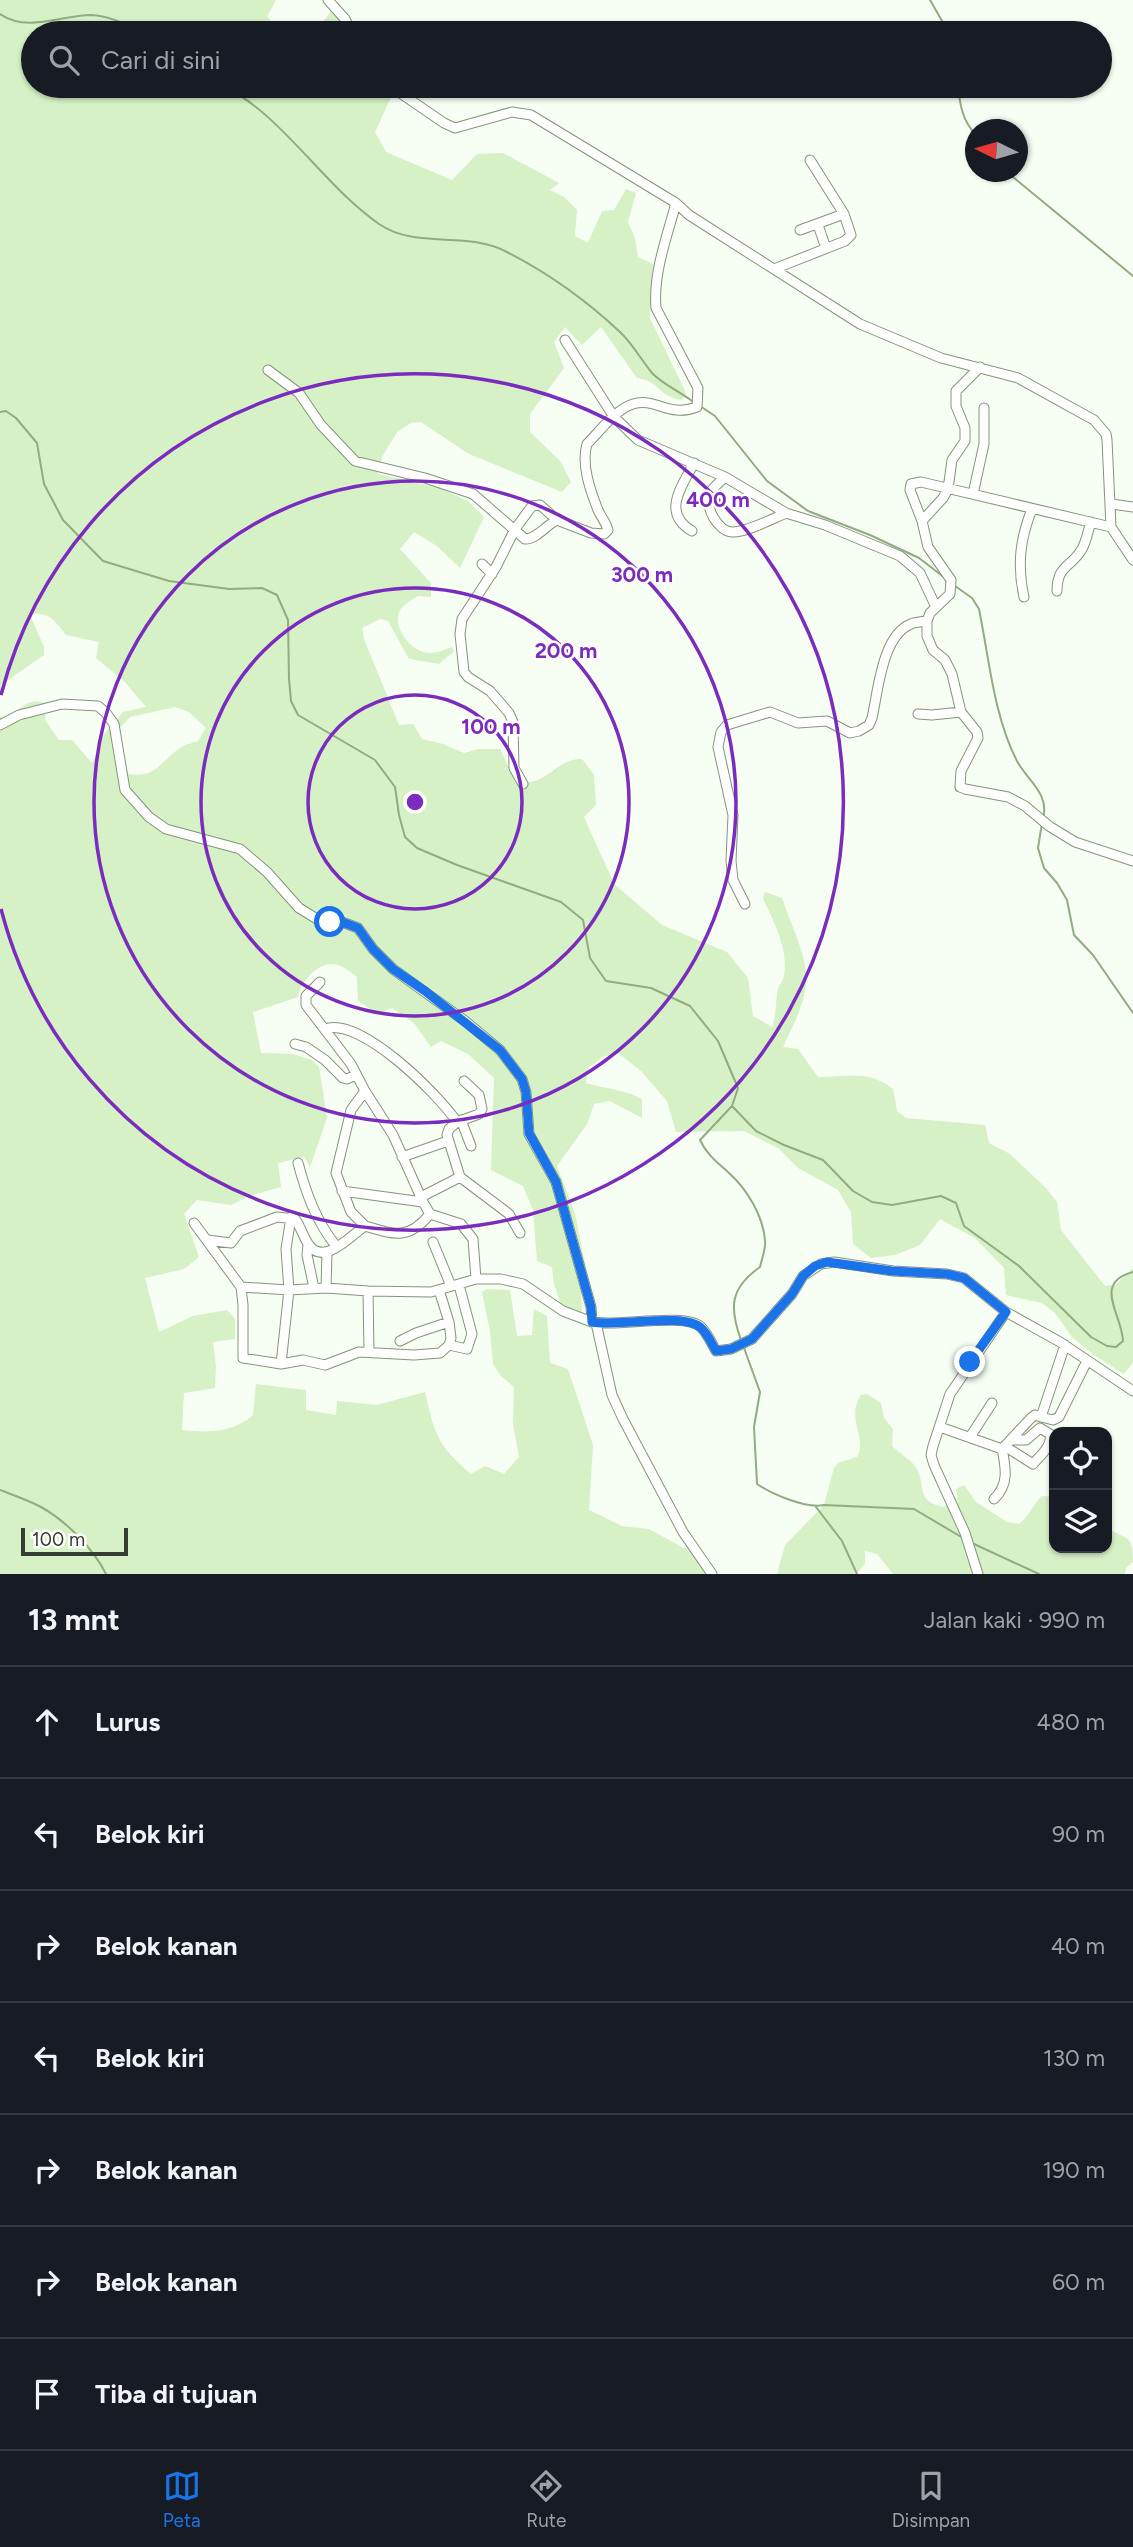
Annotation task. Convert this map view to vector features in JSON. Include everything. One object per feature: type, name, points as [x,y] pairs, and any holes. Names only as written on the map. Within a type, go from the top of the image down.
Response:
[{"type":"street","points":[[328,0],[346,21]]},
{"type":"street","points":[[408,98],[455,128],[512,112],[525,112],[676,203],[689,215],[860,324],[941,358],[1018,378],[1100,425],[1107,439],[1111,527],[1133,560]]},
{"type":"street","points":[[810,160],[844,214],[850,237]]},
{"type":"street","points":[[523,784],[514,768],[513,722],[509,713],[490,691],[468,677],[464,671],[460,651],[462,620],[492,574],[515,529],[536,504],[557,520],[598,534],[604,534],[608,530],[599,511],[584,456],[587,443],[614,417],[631,404],[641,402],[684,412],[698,403],[698,388],[656,308],[654,294],[676,203]]},
{"type":"street","points":[[800,230],[844,214]]},
{"type":"street","points":[[818,225],[826,248]]},
{"type":"street","points":[[775,269],[850,237],[862,236]]},
{"type":"street","points":[[565,340],[614,417],[638,440],[725,477],[786,513],[825,525],[900,556],[920,573],[935,606]]},
{"type":"street","points":[[922,521],[948,489],[952,460],[965,441],[965,428],[956,406],[956,391],[980,367]]},
{"type":"street","points":[[268,370],[299,393],[321,425],[355,461],[425,478],[472,494],[519,535],[530,539],[549,523],[557,520]]},
{"type":"street","points":[[973,494],[984,444],[984,408]]},
{"type":"street","points":[[692,531],[683,526],[678,518],[675,502],[694,463]]},
{"type":"street","points":[[725,477],[710,493],[709,502],[711,514],[721,527],[730,532],[741,531],[786,513]]},
{"type":"street","points":[[1111,527],[921,482],[911,484],[910,490],[922,521],[928,547],[951,584],[945,599],[935,606],[927,621],[929,644],[945,660],[952,674],[961,712],[977,732],[978,738],[961,771],[960,786],[1007,797],[1025,806],[1049,826],[1075,842],[1133,861]]},
{"type":"street","points":[[1112,504],[1133,507]]},
{"type":"street","points":[[1024,597],[1020,556],[1024,530],[1032,509]]},
{"type":"street","points":[[1057,591],[1058,576],[1082,549],[1091,522]]},
{"type":"street","points":[[482,564],[492,574]]},
{"type":"street","points":[[745,904],[733,880],[733,815],[718,747],[721,732],[727,725],[771,712],[798,723],[827,721],[842,731],[859,731],[869,725],[872,718],[883,663],[899,632],[910,624],[927,621]]},
{"type":"street","points":[[0,725],[19,715],[61,704],[98,706],[114,724],[125,790],[149,817],[166,829],[240,849],[257,862],[299,908],[317,919],[342,922],[358,928],[373,949],[393,969],[500,1050],[522,1079],[526,1092],[529,1133],[556,1182],[612,1395],[683,1532],[712,1574]]},
{"type":"street","points":[[918,714],[961,712]]},
{"type":"street","points":[[320,982],[305,1000],[306,1005],[340,1046],[385,1121],[430,1214],[461,1224],[468,1230],[475,1250],[476,1279]]},
{"type":"street","points":[[325,1029],[341,1026],[356,1032],[404,1066],[459,1121],[471,1146]]},
{"type":"street","points":[[295,1044],[306,1047],[325,1060],[343,1078],[356,1075]]},
{"type":"street","points":[[464,1081],[479,1095],[482,1109],[479,1114],[459,1121],[449,1129],[448,1141],[460,1177],[509,1214],[520,1233]]},
{"type":"street","points":[[365,1091],[351,1110],[336,1173],[351,1212],[365,1226],[382,1231],[411,1232],[419,1228],[430,1214]]},
{"type":"street","points":[[402,1157],[448,1141]]},
{"type":"street","points":[[298,1163],[304,1187],[316,1215],[336,1246]]},
{"type":"street","points":[[342,1191],[422,1200],[460,1177]]},
{"type":"street","points":[[207,1240],[231,1243],[240,1231],[277,1217],[291,1217],[299,1224],[308,1244],[315,1252],[327,1253],[365,1226]]},
{"type":"street","points":[[281,1364],[289,1290],[285,1259],[291,1217]]},
{"type":"street","points":[[194,1223],[241,1287],[243,1358],[281,1364],[296,1359],[325,1364],[349,1354],[369,1351],[428,1355],[440,1353],[449,1345],[449,1322],[439,1290]]},
{"type":"street","points":[[433,1242],[455,1286],[472,1336],[467,1349],[449,1345]]},
{"type":"street","points":[[308,1244],[307,1255],[314,1288]]},
{"type":"street","points":[[326,1288],[327,1253]]},
{"type":"street","points":[[241,1287],[289,1290],[326,1288],[368,1292],[439,1290],[476,1279],[502,1279],[523,1284],[563,1311],[594,1322],[686,1320],[701,1328],[716,1351],[731,1349],[748,1342],[787,1300],[803,1276],[815,1266],[827,1262],[892,1271],[947,1274],[964,1278],[1006,1312],[1065,1345],[1133,1391]]},
{"type":"street","points":[[368,1292],[369,1351]]},
{"type":"street","points":[[978,1574],[965,1533],[934,1465],[933,1446],[950,1394],[1006,1312]]},
{"type":"street","points":[[400,1341],[449,1322]]},
{"type":"street","points":[[1041,1417],[1065,1345]]},
{"type":"street","points":[[994,1499],[1001,1493],[1004,1482],[1007,1445],[1035,1415],[1053,1420],[1059,1417],[1087,1361]]},
{"type":"street","points":[[970,1437],[992,1403]]},
{"type":"street","points":[[940,1427],[1007,1445],[1033,1464],[1050,1443],[1051,1437],[1040,1428],[1026,1440],[1007,1445]]},
{"type":"green space","points":[[0,0],[276,0],[267,17],[271,21],[21,21],[21,98],[391,98],[375,132],[386,152],[452,180],[477,154],[503,153],[559,183],[550,190],[564,197],[577,210],[575,236],[588,243],[602,211],[614,210],[626,189],[636,193],[628,222],[635,238],[638,257],[653,264],[650,318],[686,393],[682,400],[674,398],[650,382],[637,378],[601,327],[582,345],[565,327],[554,342],[564,368],[530,414],[530,432],[560,461],[571,482],[562,492],[469,454],[421,422],[411,423],[397,432],[382,457],[378,474],[439,488],[468,501],[484,517],[460,568],[437,546],[414,532],[400,549],[431,583],[431,597],[418,596],[400,610],[398,624],[401,631],[410,644],[424,652],[431,653],[452,647],[454,651],[439,664],[409,659],[388,621],[380,619],[362,628],[399,725],[413,724],[422,739],[464,753],[479,749],[500,749],[515,781],[535,781],[565,763],[582,759],[594,775],[596,805],[584,817],[614,884],[662,925],[727,952],[748,978],[753,1016],[772,1027],[785,958],[780,937],[763,898],[765,892],[782,898],[802,953],[806,974],[803,1000],[783,1047],[798,1049],[818,1077],[866,1076],[884,1083],[893,1089],[897,1111],[906,1118],[985,1125],[989,1143],[1010,1154],[1057,1202],[1061,1230],[1105,1286],[1117,1284],[1133,1268],[1133,1362],[1124,1374],[1072,1337],[1055,1313],[1042,1303],[1006,1295],[1004,1268],[975,1238],[940,1219],[920,1245],[895,1255],[871,1258],[853,1244],[851,1212],[838,1190],[798,1168],[778,1148],[744,1131],[676,1132],[667,1101],[641,1071],[619,1054],[604,1056],[588,1068],[586,1083],[642,1099],[642,1118],[610,1101],[594,1104],[587,1124],[557,1166],[575,1214],[590,1288],[581,1293],[582,1312],[561,1305],[552,1267],[537,1261],[533,1210],[523,1186],[491,1170],[494,1078],[468,1054],[441,1041],[431,1047],[414,1023],[392,1008],[378,1014],[358,1001],[357,977],[338,965],[324,965],[307,979],[298,997],[253,1012],[261,1053],[293,1054],[312,1060],[319,1067],[327,1118],[310,1167],[304,1157],[278,1163],[281,1187],[249,1196],[231,1205],[197,1200],[184,1214],[199,1257],[184,1269],[145,1278],[159,1332],[193,1316],[227,1310],[235,1319],[235,1339],[213,1342],[215,1388],[184,1393],[182,1430],[219,1430],[245,1421],[253,1415],[256,1384],[306,1390],[306,1410],[336,1415],[337,1401],[377,1405],[425,1392],[435,1429],[451,1455],[471,1474],[485,1466],[504,1474],[519,1457],[513,1424],[514,1387],[501,1376],[493,1364],[482,1292],[487,1289],[510,1290],[517,1336],[532,1335],[534,1309],[547,1316],[550,1363],[568,1369],[593,1445],[589,1510],[622,1526],[649,1529],[693,1553],[707,1574],[0,1574],[0,716],[4,720],[28,703],[47,703],[45,720],[59,740],[72,740],[92,763],[105,733],[123,712],[146,707],[124,681],[96,658],[99,642],[66,635],[55,622],[42,614],[30,615],[44,647],[44,655],[1,685],[0,699]],"holes":[[[175,707],[189,712],[206,728],[198,741],[182,747],[152,771],[146,774],[128,774],[118,730],[130,717]]]},
{"type":"green space","points":[[331,11],[340,21],[324,21]]},
{"type":"green space","points":[[867,1394],[881,1403],[884,1418],[893,1429],[892,1446],[915,1466],[928,1501],[943,1507],[958,1502],[956,1489],[964,1485],[976,1502],[1007,1522],[1019,1524],[1042,1496],[1049,1497],[1049,1553],[1112,1553],[1112,1531],[1128,1539],[1132,1547],[1133,1562],[1126,1568],[1125,1574],[893,1574],[877,1554],[865,1551],[865,1564],[856,1574],[777,1574],[785,1545],[824,1505],[834,1468],[838,1463],[857,1457],[860,1443],[855,1412],[861,1395]]},
{"type":"waterway","points":[[930,0],[942,21]]},
{"type":"waterway","points":[[0,14],[21,22]]},
{"type":"waterway","points":[[51,21],[91,15],[118,21]]},
{"type":"waterway","points":[[244,98],[285,133],[358,208],[379,224],[409,236],[491,246],[522,260],[594,309],[625,337],[653,374],[692,401]]},
{"type":"waterway","points":[[960,98],[966,119]]},
{"type":"waterway","points":[[1019,182],[1133,276]]},
{"type":"waterway","points":[[700,406],[715,416],[767,481],[808,511],[919,558],[945,578]]},
{"type":"waterway","points":[[0,412],[6,411],[16,418],[37,443],[44,484],[63,520],[103,561],[169,581],[229,589],[262,588],[277,595],[288,620],[291,701],[298,715],[375,760],[395,787],[405,837],[417,848],[561,902],[583,920],[590,958],[606,981],[651,988],[690,1006],[718,1041],[738,1088],[732,1106],[700,1140],[709,1154],[736,1179],[748,1195],[761,1222],[765,1240],[760,1267],[743,1283],[735,1299],[735,1318],[741,1340]]},
{"type":"waterway","points":[[955,586],[972,598],[979,609],[1003,726],[1017,761],[1040,794],[1044,809],[1043,818]]},
{"type":"waterway","points":[[1042,823],[1038,848],[1044,868],[1067,900],[1074,935],[1093,955],[1133,1013]]},
{"type":"waterway","points":[[732,1106],[756,1131],[823,1160],[853,1191],[872,1202],[892,1205],[941,1196],[956,1203],[964,1226],[1019,1266],[1091,1337],[1107,1346],[1116,1347],[1123,1341],[1112,1300],[1114,1284],[1121,1277],[1133,1272]]},
{"type":"waterway","points":[[744,1348],[760,1392],[754,1427],[757,1484],[780,1496],[808,1505],[914,1509],[963,1538]]},
{"type":"waterway","points":[[0,1490],[36,1504],[60,1520],[86,1545],[106,1574]]},
{"type":"waterway","points":[[816,1507],[842,1541],[857,1574]]},
{"type":"waterway","points":[[974,1544],[1039,1574]]},
{"type":"route","points":[[330,922],[342,922],[358,928],[373,949],[393,969],[466,1021],[500,1050],[522,1079],[526,1092],[529,1133],[556,1182],[591,1307],[592,1322],[622,1324],[686,1320],[701,1328],[716,1351],[731,1349],[748,1342],[764,1328],[803,1276],[815,1266],[834,1262],[862,1268],[947,1274],[964,1278],[1006,1312],[970,1362]]}]
